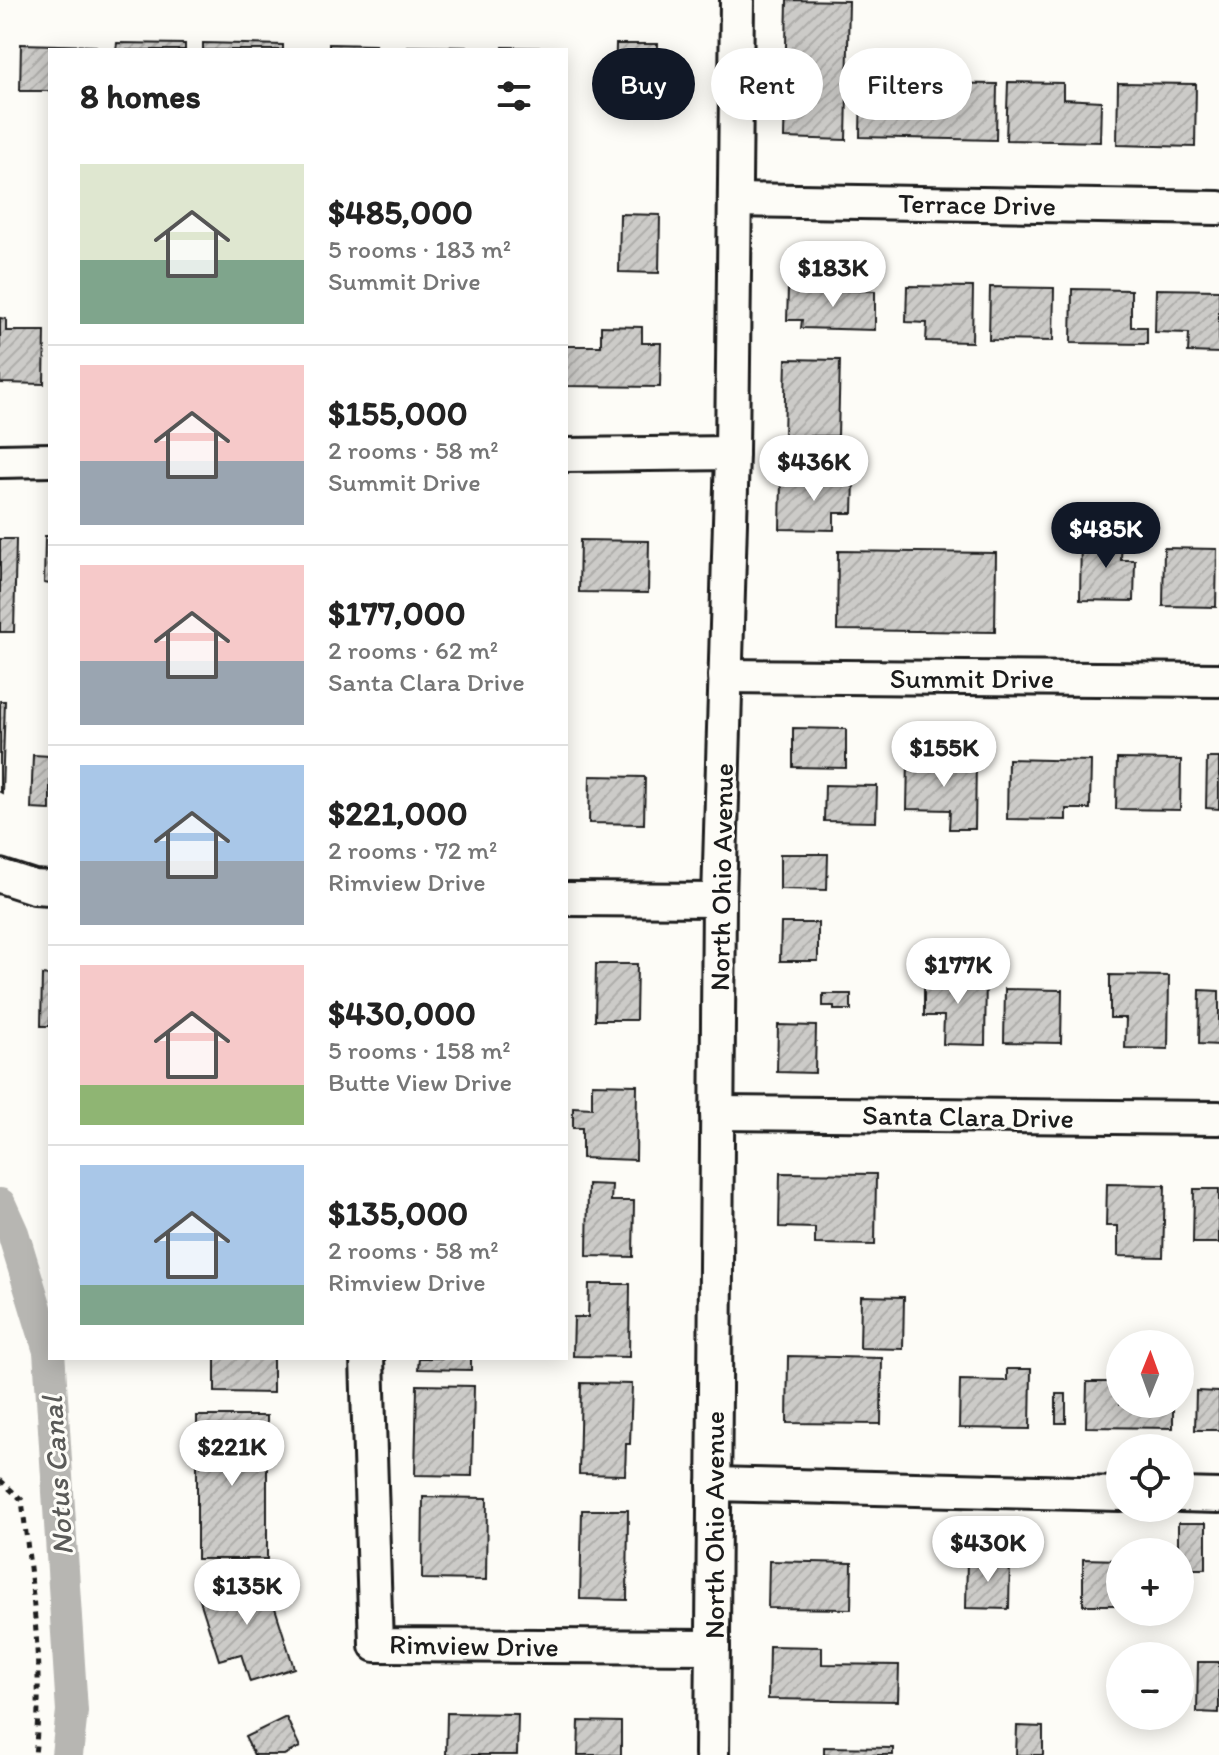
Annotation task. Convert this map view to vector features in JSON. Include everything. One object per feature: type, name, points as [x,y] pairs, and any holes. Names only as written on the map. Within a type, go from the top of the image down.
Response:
[{"type":"street","name":"North Ohio Avenue","points":[[712,1755],[719,900],[732,453],[737,0]]},
{"type":"street","name":"Terrace Drive","points":[[735,200],[1219,208]]},
{"type":"street","points":[[568,455],[732,453]]},
{"type":"street","points":[[0,461],[48,460]]},
{"type":"street","name":"Summit Drive","points":[[725,676],[1219,680]]},
{"type":"street","points":[[0,876],[34,887],[48,888]]},
{"type":"street","points":[[568,899],[719,900]]},
{"type":"street","name":"Santa Clara Drive","points":[[717,1113],[1219,1118]]},
{"type":"street","name":"Rimview Drive","points":[[367,1360],[376,1645],[713,1647]]},
{"type":"street","points":[[714,1484],[1106,1494]]},
{"type":"street","points":[[1194,1495],[1219,1496]]},
{"type":"path","points":[[0,1480],[22,1500],[34,1605],[38,1722],[35,1755]]},
{"type":"building","points":[[787,0],[849,1],[848,48],[839,48],[839,120],[846,120],[846,140],[784,138],[784,120],[823,120],[823,48],[786,48]]},
{"type":"building","points":[[117,43],[185,44],[185,48],[116,48]]},
{"type":"building","points":[[203,43],[283,45],[283,48],[203,48]]},
{"type":"building","points":[[21,44],[96,46],[48,48],[48,91],[20,91]]},
{"type":"building","points":[[329,44],[375,45],[374,48],[329,48]]},
{"type":"building","points":[[616,44],[658,44],[658,48],[616,48]]},
{"type":"building","points":[[408,46],[469,47],[469,48]]},
{"type":"building","points":[[1008,82],[1063,83],[1063,99],[1101,101],[1100,142],[1006,140]]},
{"type":"building","points":[[1118,83],[1196,84],[1195,147],[1117,145]]},
{"type":"building","points":[[972,84],[997,84],[996,140],[860,137],[860,120],[972,120]]},
{"type":"building","points":[[620,214],[660,215],[659,273],[619,272]]},
{"type":"building","points":[[907,286],[973,287],[972,342],[926,341],[927,323],[906,322]]},
{"type":"building","points":[[990,287],[1054,288],[1053,341],[989,340]]},
{"type":"building","points":[[788,289],[875,291],[875,330],[801,328],[802,320],[787,320]]},
{"type":"building","points":[[1072,289],[1131,290],[1131,327],[1147,327],[1147,344],[1071,343]]},
{"type":"building","points":[[1156,289],[1219,290],[1219,353],[1188,352],[1189,333],[1155,332]]},
{"type":"building","points":[[0,318],[6,319],[6,331],[45,331],[44,384],[0,383]]},
{"type":"building","points":[[601,326],[642,327],[642,343],[661,343],[660,387],[568,386],[568,346],[601,346]]},
{"type":"building","points":[[786,359],[840,360],[838,436],[784,436]]},
{"type":"building","points":[[781,479],[854,480],[853,513],[834,513],[834,530],[780,529]]},
{"type":"building","points":[[45,536],[48,536],[48,584],[44,583]]},
{"type":"building","points":[[1081,536],[1122,536],[1121,560],[1135,560],[1134,601],[1080,600]]},
{"type":"building","points":[[0,539],[16,539],[14,632],[0,632]]},
{"type":"building","points":[[580,540],[649,541],[648,593],[579,592]]},
{"type":"building","points":[[1164,548],[1217,549],[1216,607],[1163,606]]},
{"type":"building","points":[[838,551],[996,553],[995,632],[837,630]]},
{"type":"building","points":[[0,701],[5,701],[2,793],[0,792]]},
{"type":"building","points":[[793,728],[846,729],[846,768],[793,767]]},
{"type":"building","points":[[33,755],[48,756],[48,810],[31,809]]},
{"type":"building","points":[[1207,758],[1219,758],[1219,809],[1206,808]]},
{"type":"building","points":[[908,759],[976,760],[975,829],[949,829],[950,810],[907,809]]},
{"type":"building","points":[[1008,759],[1091,761],[1090,809],[1066,809],[1066,820],[1007,819]]},
{"type":"building","points":[[1117,759],[1181,760],[1180,810],[1116,809]]},
{"type":"building","points":[[590,776],[645,777],[644,824],[589,823]]},
{"type":"building","points":[[825,785],[877,786],[876,822],[824,821]]},
{"type":"building","points":[[780,854],[828,854],[827,890],[780,889]]},
{"type":"building","points":[[781,923],[818,923],[818,961],[780,961]]},
{"type":"building","points":[[596,964],[637,964],[636,1020],[595,1020]]},
{"type":"building","points":[[924,974],[986,975],[985,1045],[943,1044],[944,1016],[924,1016]]},
{"type":"building","points":[[42,975],[48,976],[48,1026],[41,1026]]},
{"type":"building","points":[[1110,975],[1169,976],[1168,1049],[1125,1048],[1126,1018],[1110,1018]]},
{"type":"building","points":[[1005,989],[1062,990],[1061,1043],[1004,1042]]},
{"type":"building","points":[[1200,990],[1219,991],[1219,1045],[1199,1044]]},
{"type":"building","points":[[823,994],[851,994],[851,1010],[834,1010],[834,1006],[823,1006]]},
{"type":"building","points":[[778,1025],[816,1026],[815,1073],[777,1072]]},
{"type":"building","points":[[592,1084],[637,1085],[636,1160],[582,1158],[582,1128],[573,1128],[573,1107],[592,1108]]},
{"type":"building","points":[[780,1173],[876,1174],[875,1245],[815,1244],[815,1228],[779,1227]]},
{"type":"building","points":[[588,1184],[612,1185],[611,1201],[634,1201],[633,1257],[587,1256]]},
{"type":"building","points":[[1107,1184],[1165,1185],[1163,1257],[1118,1256],[1118,1226],[1106,1226]]},
{"type":"building","points":[[1194,1189],[1219,1189],[1219,1243],[1193,1243]]},
{"type":"building","points":[[589,1284],[630,1284],[629,1357],[573,1356],[574,1317],[588,1317]]},
{"type":"building","points":[[861,1296],[904,1297],[903,1349],[860,1348]]},
{"type":"building","points":[[788,1356],[882,1358],[881,1424],[787,1423]]},
{"type":"building","points":[[215,1360],[273,1360],[273,1393],[215,1392]]},
{"type":"building","points":[[419,1360],[471,1360],[471,1370],[418,1369]]},
{"type":"building","points":[[1007,1369],[1031,1369],[1030,1429],[959,1428],[960,1380],[1007,1381]]},
{"type":"building","points":[[1087,1382],[1106,1382],[1106,1418],[1173,1418],[1173,1428],[1086,1427]]},
{"type":"building","points":[[581,1383],[632,1384],[630,1444],[626,1444],[625,1475],[579,1474]]},
{"type":"building","points":[[417,1385],[474,1386],[472,1476],[415,1475]]},
{"type":"building","points":[[1196,1391],[1219,1392],[1219,1430],[1195,1430]]},
{"type":"building","points":[[1056,1394],[1066,1394],[1066,1423],[1056,1423]]},
{"type":"building","points":[[197,1416],[267,1416],[267,1559],[197,1559]]},
{"type":"building","points":[[423,1497],[487,1498],[486,1580],[422,1579]]},
{"type":"building","points":[[582,1510],[628,1510],[627,1600],[580,1599]]},
{"type":"building","points":[[1178,1523],[1206,1523],[1206,1569],[1194,1569],[1194,1538],[1178,1538]]},
{"type":"building","points":[[967,1559],[1010,1559],[1009,1609],[966,1608]]},
{"type":"building","points":[[1083,1559],[1106,1560],[1106,1605],[1083,1605]]},
{"type":"building","points":[[769,1561],[852,1563],[851,1609],[768,1608]]},
{"type":"building","points":[[264,1573],[294,1668],[250,1682],[241,1654],[219,1660],[198,1594]]},
{"type":"building","points":[[769,1646],[822,1647],[822,1664],[899,1665],[898,1701],[768,1699]]},
{"type":"building","points":[[1198,1662],[1219,1662],[1219,1713],[1197,1712]]},
{"type":"building","points":[[447,1713],[518,1714],[517,1755],[446,1755]]},
{"type":"building","points":[[286,1717],[300,1747],[284,1755],[254,1755],[245,1737]]},
{"type":"building","points":[[579,1721],[621,1722],[621,1755],[578,1755]]},
{"type":"building","points":[[1017,1726],[1043,1727],[1043,1755],[1016,1755]]},
{"type":"building","points":[[824,1747],[893,1748],[893,1755],[824,1755]]},
{"type":"waterway","name":"Notus Canal","points":[[0,1204],[13,1233],[48,1348]]},
{"type":"waterway","name":"Notus Canal","points":[[50,1360],[72,1711],[67,1755]]}]
